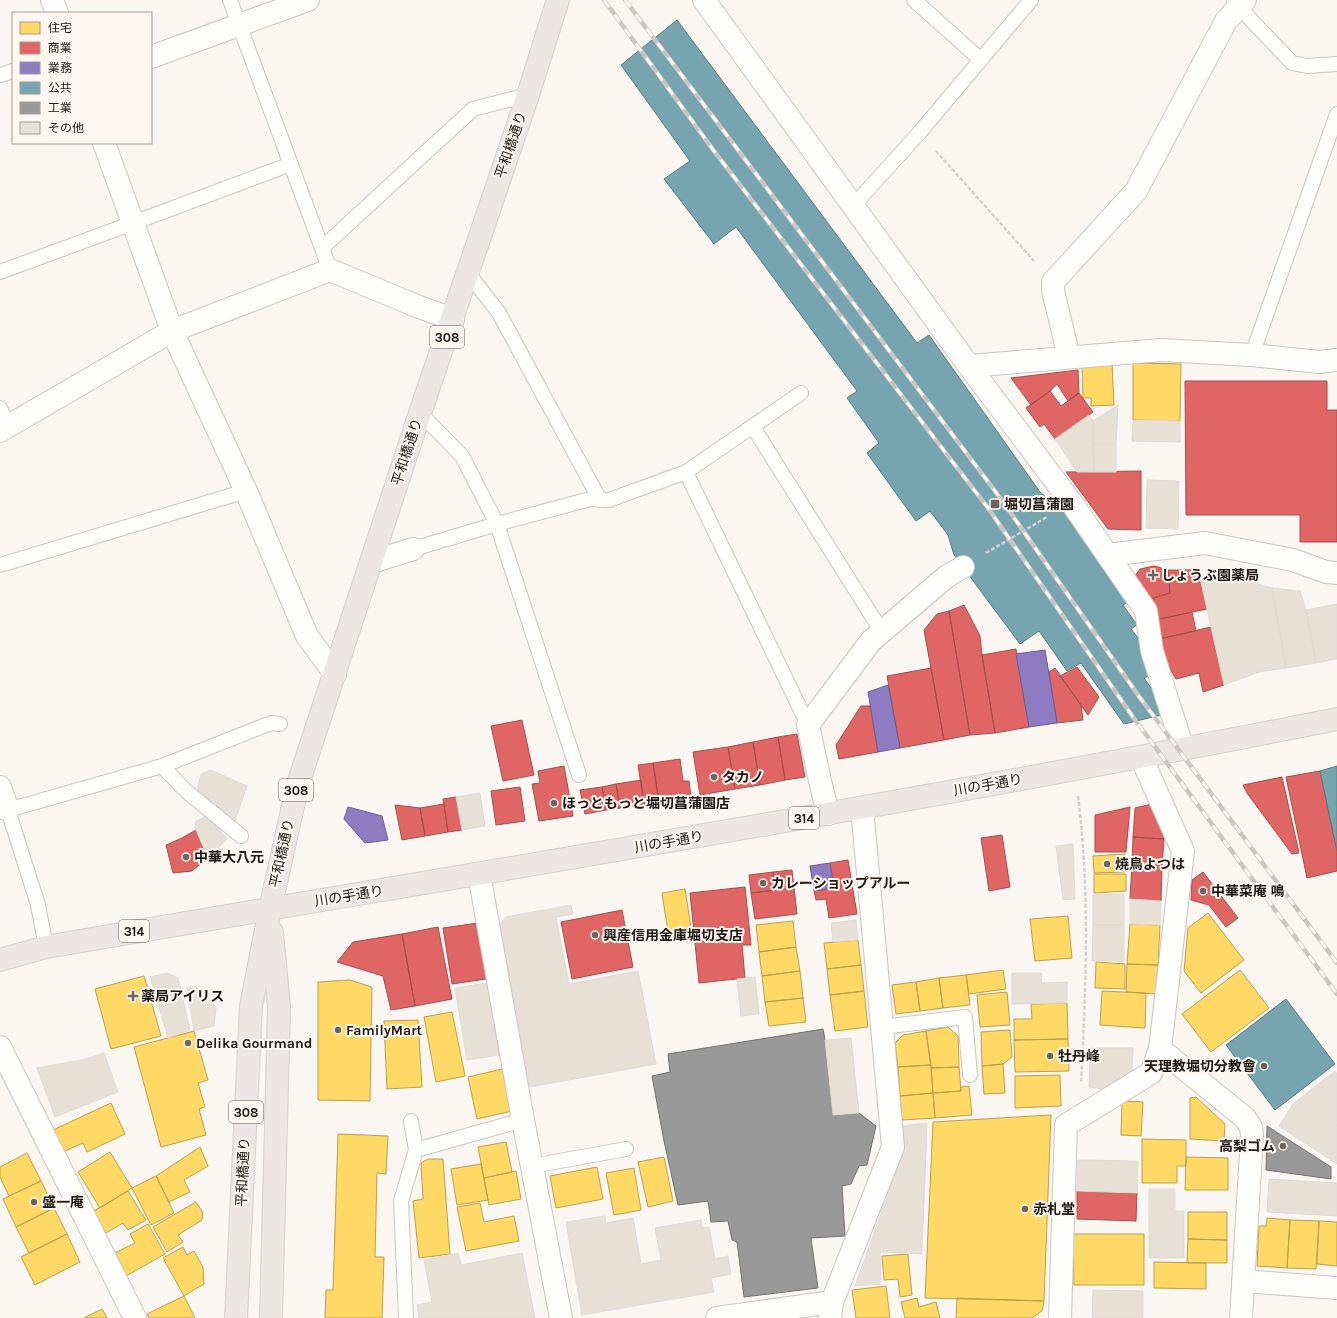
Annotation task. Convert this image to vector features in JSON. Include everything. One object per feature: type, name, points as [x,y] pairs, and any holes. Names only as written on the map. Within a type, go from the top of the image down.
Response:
[{"type":"main road","name":"平和橋通り","points":[[236,1318],[251,1006],[270,909],[298,784],[420,413],[528,95],[558,0]]},
{"type":"main road","name":"川の手通り","points":[[0,960],[46,947],[862,808],[1074,770],[1337,719]]},
{"type":"main road","name":"平和橋通り","points":[[270,909],[279,1007],[271,1318]]},
{"type":"street","points":[[52,0],[57,12]]},
{"type":"street","points":[[152,57],[308,0]]},
{"type":"street","points":[[704,0],[969,366],[1071,502],[1146,611],[1152,651],[1183,749]]},
{"type":"street","points":[[1069,357],[1052,282],[1136,191],[1226,21],[1239,2]]},
{"type":"street","points":[[104,144],[172,331],[246,491],[308,636],[334,674]]},
{"type":"street","points":[[3,422],[172,331],[330,270],[419,307],[453,319]]},
{"type":"street","points":[[969,366],[1161,350],[1252,355],[1319,362],[1337,360]]},
{"type":"street","points":[[1108,555],[1205,543],[1293,560],[1326,572],[1337,573]]},
{"type":"street","points":[[372,562],[413,549]]},
{"type":"street","points":[[828,814],[808,725],[871,641],[946,577],[963,567]]},
{"type":"street","points":[[1060,1318],[1066,1125],[1151,1073],[1160,1049],[1182,851],[1141,757]]},
{"type":"street","points":[[0,787],[4,811]]},
{"type":"street","points":[[718,1318],[831,1310],[893,1147],[862,808]]},
{"type":"street","points":[[479,874],[523,1120],[562,1318]]},
{"type":"street","points":[[0,1047],[135,1318]]},
{"type":"street","points":[[1160,1049],[1244,1118],[1251,1127],[1252,1136],[1241,1318]]},
{"type":"street","points":[[1243,1281],[1337,1288]]},
{"type":"lane","points":[[230,0],[330,270]]},
{"type":"lane","points":[[914,0],[981,60]]},
{"type":"lane","points":[[853,206],[920,132],[1031,0]]},
{"type":"lane","points":[[1239,2],[1292,63],[1308,66],[1337,64]]},
{"type":"lane","points":[[0,75],[12,71]]},
{"type":"lane","points":[[322,248],[473,109],[528,95]]},
{"type":"lane","points":[[1252,355],[1337,114]]},
{"type":"lane","points":[[0,272],[291,164]]},
{"type":"lane","points":[[468,273],[499,313],[600,500]]},
{"type":"lane","points":[[413,549],[497,524],[590,499],[609,500],[686,472],[801,393]]},
{"type":"lane","points":[[420,413],[462,456],[497,524],[579,774]]},
{"type":"lane","points":[[753,427],[882,632]]},
{"type":"lane","points":[[686,472],[808,725]]},
{"type":"lane","points":[[0,565],[246,491]]},
{"type":"lane","points":[[46,947],[38,905],[4,811],[162,766],[271,723],[280,724]]},
{"type":"lane","points":[[162,766],[186,791],[241,836]]},
{"type":"lane","points":[[882,1027],[964,1017],[970,1075]]},
{"type":"lane","points":[[416,1150],[523,1120]]},
{"type":"lane","points":[[406,1318],[401,1201],[416,1150],[411,1121]]},
{"type":"lane","points":[[532,1166],[626,1149]]},
{"type":"path","points":[[920,132],[1052,282]]},
{"type":"path","points":[[963,567],[1071,502]]},
{"type":"path","points":[[1014,530],[1018,534]]},
{"type":"path","points":[[1074,770],[1082,825],[1087,924],[1086,996],[1078,1117]]},
{"type":"building: 住宅","points":[[1112,362],[1114,405],[1091,406],[1091,398],[1083,398],[1082,363]]},
{"type":"building: 住宅","points":[[1133,363],[1181,364],[1180,421],[1133,420]]},
{"type":"building: 住宅","points":[[1125,854],[1125,872],[1094,873],[1093,856]]},
{"type":"building: 住宅","points":[[1094,874],[1126,874],[1126,891],[1094,893]]},
{"type":"building: 住宅","points":[[685,889],[692,934],[669,938],[662,893]]},
{"type":"building: 住宅","points":[[1208,913],[1244,960],[1201,993],[1184,971],[1188,928]]},
{"type":"building: 住宅","points":[[1068,916],[1072,958],[1035,961],[1030,919]]},
{"type":"building: 住宅","points":[[793,921],[796,947],[759,952],[756,925]]},
{"type":"building: 住宅","points":[[1130,924],[1160,925],[1158,965],[1127,964]]},
{"type":"building: 住宅","points":[[858,940],[861,965],[827,969],[824,943]]},
{"type":"building: 住宅","points":[[796,947],[800,971],[762,976],[759,952]]},
{"type":"building: 住宅","points":[[1096,962],[1125,964],[1125,989],[1095,988]]},
{"type":"building: 住宅","points":[[1127,964],[1158,965],[1156,994],[1126,992]]},
{"type":"building: 住宅","points":[[861,965],[864,991],[830,995],[827,969]]},
{"type":"building: 住宅","points":[[1003,970],[1006,989],[969,994],[966,975]]},
{"type":"building: 住宅","points":[[1240,970],[1269,1008],[1211,1052],[1182,1014]]},
{"type":"building: 住宅","points":[[800,971],[803,998],[765,1002],[762,976]]},
{"type":"building: 住宅","points":[[966,975],[970,1005],[943,1008],[939,978]]},
{"type":"building: 住宅","points":[[144,976],[161,1036],[111,1049],[95,989]]},
{"type":"building: 住宅","points":[[939,978],[943,1008],[920,1011],[916,982]]},
{"type":"building: 住宅","points":[[350,980],[372,987],[370,1101],[318,1100],[318,982]]},
{"type":"building: 住宅","points":[[916,982],[920,1011],[896,1014],[892,985]]},
{"type":"building: 住宅","points":[[864,991],[868,1027],[835,1031],[830,995]]},
{"type":"building: 住宅","points":[[1102,991],[1146,993],[1145,1028],[1100,1025]]},
{"type":"building: 住宅","points":[[1007,992],[1010,1025],[980,1027],[977,995]]},
{"type":"building: 住宅","points":[[803,998],[806,1022],[769,1026],[765,1002]]},
{"type":"building: 住宅","points":[[1067,1003],[1068,1039],[1014,1040],[1014,1019],[1032,1019],[1031,1004]]},
{"type":"building: 住宅","points":[[452,1012],[465,1076],[436,1082],[424,1017]]},
{"type":"building: 住宅","points":[[418,1020],[422,1087],[387,1089],[384,1021]]},
{"type":"building: 住宅","points":[[948,1027],[958,1036],[959,1067],[931,1068],[926,1031]]},
{"type":"building: 住宅","points":[[1010,1030],[1012,1057],[1003,1064],[982,1066],[981,1032]]},
{"type":"building: 住宅","points":[[194,1031],[208,1080],[198,1083],[205,1107],[199,1109],[206,1135],[161,1147],[134,1047]]},
{"type":"building: 住宅","points":[[926,1031],[931,1065],[898,1067],[895,1043],[903,1035]]},
{"type":"building: 住宅","points":[[1068,1039],[1069,1071],[1015,1072],[1014,1040]]},
{"type":"building: 住宅","points":[[1003,1064],[1005,1093],[984,1094],[982,1066]]},
{"type":"building: 住宅","points":[[931,1065],[933,1093],[900,1096],[898,1067]]},
{"type":"building: 住宅","points":[[959,1067],[961,1091],[933,1093],[931,1068]]},
{"type":"building: 住宅","points":[[502,1069],[512,1111],[477,1119],[468,1077]]},
{"type":"building: 住宅","points":[[1060,1075],[1061,1106],[1015,1108],[1015,1076]]},
{"type":"building: 住宅","points":[[969,1086],[972,1115],[935,1118],[933,1093],[961,1091],[961,1087]]},
{"type":"building: 住宅","points":[[933,1093],[935,1118],[902,1120],[900,1096]]},
{"type":"building: 住宅","points":[[1196,1097],[1225,1124],[1224,1141],[1190,1139],[1190,1098]]},
{"type":"building: 住宅","points":[[1122,1101],[1143,1102],[1141,1136],[1121,1135]]},
{"type":"building: 住宅","points":[[111,1103],[125,1134],[87,1152],[83,1143],[63,1152],[53,1130]]},
{"type":"building: 住宅","points":[[1051,1115],[1044,1301],[925,1298],[933,1122]]},
{"type":"building: 住宅","points":[[338,1134],[388,1136],[386,1174],[377,1173],[375,1257],[384,1257],[382,1318],[325,1318],[326,1290],[333,1290]]},
{"type":"building: 住宅","points":[[1142,1139],[1186,1140],[1186,1166],[1177,1166],[1177,1183],[1142,1183]]},
{"type":"building: 住宅","points":[[506,1142],[512,1172],[484,1178],[478,1147]]},
{"type":"building: 住宅","points":[[200,1147],[208,1166],[184,1180],[190,1192],[169,1202],[156,1176]]},
{"type":"building: 住宅","points":[[110,1152],[132,1188],[100,1208],[78,1172]]},
{"type":"building: 住宅","points":[[27,1153],[41,1181],[9,1196],[0,1177],[0,1167]]},
{"type":"building: 住宅","points":[[664,1157],[673,1201],[648,1207],[638,1162]]},
{"type":"building: 住宅","points":[[1186,1157],[1228,1158],[1228,1190],[1185,1190]]},
{"type":"building: 住宅","points":[[428,1159],[443,1159],[450,1254],[419,1258],[413,1201],[423,1199],[421,1163]]},
{"type":"building: 住宅","points":[[481,1164],[488,1200],[457,1205],[451,1169]]},
{"type":"building: 住宅","points":[[597,1167],[603,1199],[556,1208],[550,1176]]},
{"type":"building: 住宅","points":[[634,1168],[641,1210],[614,1215],[606,1173]]},
{"type":"building: 住宅","points":[[516,1171],[521,1199],[489,1205],[484,1178]]},
{"type":"building: 住宅","points":[[156,1176],[174,1213],[151,1225],[132,1188]]},
{"type":"building: 住宅","points":[[41,1181],[54,1208],[16,1227],[3,1199]]},
{"type":"building: 住宅","points":[[128,1191],[146,1220],[128,1230],[123,1223],[106,1233],[92,1212]]},
{"type":"building: 住宅","points":[[196,1202],[203,1213],[202,1220],[178,1235],[183,1242],[167,1252],[153,1227]]},
{"type":"building: 住宅","points":[[480,1203],[484,1222],[514,1216],[519,1241],[466,1251],[457,1207]]},
{"type":"building: 住宅","points":[[54,1208],[67,1234],[29,1253],[16,1227]]},
{"type":"building: 住宅","points":[[1188,1212],[1227,1212],[1227,1240],[1188,1239]]},
{"type":"building: 住宅","points":[[1267,1218],[1290,1220],[1287,1268],[1257,1266],[1259,1226],[1266,1226]]},
{"type":"building: 住宅","points":[[1290,1220],[1319,1221],[1316,1269],[1287,1268]]},
{"type":"building: 住宅","points":[[1319,1221],[1337,1222],[1337,1266],[1317,1264]]},
{"type":"building: 住宅","points":[[148,1224],[165,1254],[126,1276],[115,1253],[135,1243],[130,1234]]},
{"type":"building: 住宅","points":[[67,1234],[80,1262],[35,1285],[21,1257]]},
{"type":"building: 住宅","points":[[1073,1234],[1144,1234],[1144,1285],[1074,1285]]},
{"type":"building: 住宅","points":[[1188,1239],[1227,1240],[1227,1263],[1187,1263]]},
{"type":"building: 住宅","points":[[183,1247],[187,1255],[194,1251],[203,1267],[204,1284],[184,1296],[163,1258]]},
{"type":"building: 住宅","points":[[908,1254],[912,1295],[900,1297],[898,1279],[884,1280],[882,1256]]},
{"type":"building: 住宅","points":[[1154,1262],[1206,1263],[1206,1289],[1154,1288]]},
{"type":"building: 住宅","points":[[886,1286],[890,1318],[856,1318],[852,1290]]},
{"type":"building: 住宅","points":[[184,1296],[195,1318],[149,1318],[147,1314]]},
{"type":"building: 住宅","points":[[917,1298],[919,1307],[936,1302],[940,1318],[905,1318],[901,1302]]},
{"type":"building: 住宅","points":[[957,1298],[1044,1301],[1042,1311],[1032,1318],[956,1318]]},
{"type":"building: 住宅","points":[[102,1309],[107,1318],[84,1318]]},
{"type":"building: 商業","points":[[1078,370],[1079,393],[1068,401],[1057,384],[1031,405],[1011,378]]},
{"type":"building: 商業","points":[[1185,381],[1327,381],[1327,410],[1337,410],[1337,542],[1300,542],[1300,515],[1186,515]]},
{"type":"building: 商業","points":[[1050,391],[1061,406],[1079,393],[1093,412],[1055,439],[1044,424],[1040,427],[1026,408]]},
{"type":"building: 商業","points":[[1141,471],[1141,530],[1108,529],[1066,472]]},
{"type":"building: 商業","points":[[1154,566],[1168,570],[1170,593],[1150,599],[1135,576],[1140,569]]},
{"type":"building: 商業","points":[[1168,570],[1197,570],[1207,609],[1155,620],[1150,599],[1170,593]]},
{"type":"building: 商業","points":[[964,605],[980,636],[995,733],[970,735],[949,611]]},
{"type":"building: 商業","points":[[949,611],[970,735],[944,740],[924,630],[937,614]]},
{"type":"building: 商業","points":[[1192,612],[1196,631],[1159,639],[1155,620]]},
{"type":"building: 商業","points":[[1211,627],[1224,685],[1203,692],[1199,673],[1176,679],[1161,653],[1159,639]]},
{"type":"building: 商業","points":[[1016,649],[1029,727],[995,733],[982,655]]},
{"type":"building: 商業","points":[[1077,667],[1099,697],[1088,715],[1060,676]]},
{"type":"building: 商業","points":[[931,668],[944,740],[900,748],[887,676]]},
{"type":"building: 商業","points":[[1055,668],[1081,705],[1083,720],[1057,723],[1049,672]]},
{"type":"building: 商業","points":[[861,706],[870,706],[878,752],[839,759],[836,745]]},
{"type":"building: 商業","points":[[522,720],[534,775],[503,781],[491,726]]},
{"type":"building: 商業","points":[[797,734],[805,777],[785,780],[778,737]]},
{"type":"building: 商業","points":[[778,737],[785,780],[760,785],[753,742]]},
{"type":"building: 商業","points":[[753,742],[760,785],[735,789],[728,747]]},
{"type":"building: 商業","points":[[728,747],[735,789],[700,795],[693,752]]},
{"type":"building: 商業","points":[[680,759],[683,781],[689,781],[691,797],[659,802],[653,763]]},
{"type":"building: 商業","points":[[653,763],[659,802],[644,804],[638,765]]},
{"type":"building: 商業","points":[[564,766],[573,816],[539,821],[532,784],[540,783],[538,771]]},
{"type":"building: 商業","points":[[1320,771],[1337,851],[1337,871],[1307,878],[1286,777]]},
{"type":"building: 商業","points":[[1282,777],[1299,853],[1292,854],[1247,793],[1243,785]]},
{"type":"building: 商業","points":[[641,780],[644,804],[620,808],[616,784]]},
{"type":"building: 商業","points":[[616,784],[620,808],[606,810],[602,787]]},
{"type":"building: 商業","points":[[520,787],[525,821],[496,825],[491,791]]},
{"type":"building: 商業","points":[[602,787],[606,810],[585,814],[580,790]]},
{"type":"building: 商業","points":[[456,797],[462,830],[448,832],[443,799]]},
{"type":"building: 商業","points":[[444,804],[448,832],[425,836],[420,808]]},
{"type":"building: 商業","points":[[1152,804],[1165,833],[1164,839],[1133,837],[1135,808]]},
{"type":"building: 商業","points":[[395,805],[420,808],[425,836],[402,840]]},
{"type":"building: 商業","points":[[1130,807],[1126,852],[1095,852],[1095,815]]},
{"type":"building: 商業","points":[[196,830],[208,858],[192,871],[173,873],[166,845]]},
{"type":"building: 商業","points":[[1002,835],[1010,887],[989,891],[981,838]]},
{"type":"building: 商業","points":[[1133,837],[1164,839],[1162,866],[1132,864]]},
{"type":"building: 商業","points":[[848,860],[857,914],[829,918],[826,899],[816,900],[814,891],[834,888],[830,863]]},
{"type":"building: 商業","points":[[1132,864],[1162,866],[1161,901],[1130,899]]},
{"type":"building: 商業","points":[[792,870],[797,914],[755,919],[751,893],[776,890],[773,872]]},
{"type":"building: 商業","points":[[773,872],[776,890],[751,893],[749,875]]},
{"type":"building: 商業","points":[[1203,872],[1238,918],[1226,927],[1209,905],[1191,900],[1192,880]]},
{"type":"building: 商業","points":[[745,887],[751,945],[742,945],[745,978],[699,983],[690,893]]},
{"type":"building: 商業","points":[[622,910],[633,967],[572,979],[561,922]]},
{"type":"building: 商業","points":[[478,923],[486,979],[452,984],[443,928]]},
{"type":"building: 商業","points":[[438,927],[452,999],[415,1006],[402,934]]},
{"type":"building: 商業","points":[[402,934],[415,1006],[391,1010],[383,976],[337,962],[353,942]]},
{"type":"building: 商業","points":[[1077,1191],[1137,1193],[1136,1221],[1077,1219]]},
{"type":"building: 業務","points":[[1045,650],[1057,723],[1029,727],[1016,654]]},
{"type":"building: 業務","points":[[888,685],[900,748],[878,752],[868,692]]},
{"type":"building: 業務","points":[[348,807],[382,816],[388,840],[365,843],[344,819]]},
{"type":"building: 業務","points":[[830,863],[834,888],[814,891],[810,866]]},
{"type":"building: 公共","points":[[677,20],[917,343],[929,335],[1040,492],[1067,515],[1129,601],[1123,605],[1137,625],[1131,629],[1142,643],[1148,676],[1144,678],[1169,713],[1124,724],[1081,663],[1067,671],[1039,631],[1020,644],[954,555],[948,535],[930,511],[916,521],[867,453],[879,443],[847,398],[857,391],[736,227],[714,244],[664,179],[690,161],[621,65]]},
{"type":"building: 公共","points":[[1337,766],[1337,851],[1320,771]]},
{"type":"building: 公共","points":[[1286,999],[1335,1064],[1275,1110],[1226,1045]]},
{"type":"building: 工業","points":[[823,1029],[833,1115],[859,1113],[876,1126],[867,1165],[859,1166],[851,1184],[842,1186],[845,1236],[811,1238],[818,1288],[744,1297],[737,1242],[732,1240],[728,1221],[711,1222],[708,1201],[678,1205],[652,1076],[670,1072],[668,1054]]},
{"type":"building: 工業","name":"高梨ゴム","points":[[1267,1126],[1331,1167],[1331,1179],[1266,1170]]},
{"type":"building: その他","points":[[1118,405],[1116,444],[1093,444],[1093,421]]},
{"type":"building: その他","points":[[1089,415],[1093,421],[1094,472],[1077,472],[1055,439]]},
{"type":"building: その他","points":[[1133,420],[1180,421],[1180,442],[1132,441]]},
{"type":"building: その他","points":[[1093,444],[1116,444],[1116,472],[1094,472]]},
{"type":"building: その他","points":[[1147,480],[1179,481],[1178,529],[1146,528]]},
{"type":"building: その他","points":[[1219,573],[1272,588],[1286,668],[1259,672],[1224,685],[1200,578]]},
{"type":"building: その他","points":[[1272,588],[1300,591],[1306,610],[1316,663],[1286,668]]},
{"type":"building: その他","points":[[1337,604],[1337,659],[1316,663],[1306,610]]},
{"type":"building: その他","points":[[211,770],[247,786],[235,821],[224,816],[197,790],[201,774]]},
{"type":"building: その他","points":[[480,793],[485,826],[462,830],[456,797]]},
{"type":"building: その他","points":[[208,815],[227,839],[208,858],[196,830],[195,822]]},
{"type":"building: その他","points":[[1073,844],[1075,899],[1063,900],[1056,846]]},
{"type":"building: その他","points":[[1093,894],[1124,894],[1124,925],[1093,925]]},
{"type":"building: その他","points":[[1130,899],[1161,901],[1160,925],[1130,924]]},
{"type":"building: その他","points":[[571,905],[573,914],[556,917],[569,984],[638,971],[656,1064],[530,1087],[500,924],[506,917]]},
{"type":"building: その他","points":[[856,920],[858,940],[833,942],[831,923]]},
{"type":"building: その他","points":[[1093,925],[1124,925],[1124,961],[1092,961]]},
{"type":"building: その他","points":[[167,973],[178,978],[190,1030],[168,1038],[150,977]]},
{"type":"building: その他","points":[[1012,973],[1042,973],[1041,983],[1067,982],[1067,1003],[1012,1004]]},
{"type":"building: その他","points":[[755,977],[759,1014],[741,1016],[737,979]]},
{"type":"building: その他","points":[[487,983],[499,1055],[467,1060],[455,988]]},
{"type":"building: その他","points":[[196,987],[216,1007],[214,1026],[194,1031],[187,988]]},
{"type":"building: その他","points":[[851,1038],[859,1113],[833,1115],[825,1040]]},
{"type":"building: その他","points":[[1090,1048],[1133,1048],[1132,1071],[1103,1089],[1089,1087]]},
{"type":"building: その他","points":[[104,1053],[118,1092],[55,1117],[37,1068],[86,1059]]},
{"type":"building: その他","points":[[1335,1071],[1337,1074],[1337,1164],[1279,1126],[1293,1104]]},
{"type":"building: その他","points":[[927,1123],[922,1254],[880,1252],[881,1284],[855,1286],[898,1166],[904,1138],[902,1126]]},
{"type":"building: その他","points":[[1078,1160],[1138,1161],[1137,1193],[1077,1191]]},
{"type":"building: その他","points":[[1269,1179],[1337,1183],[1337,1216],[1267,1212]]},
{"type":"building: その他","points":[[1149,1189],[1175,1189],[1175,1211],[1184,1211],[1184,1258],[1149,1258]]},
{"type":"building: その他","points":[[605,1216],[606,1223],[633,1218],[641,1264],[661,1260],[655,1228],[701,1220],[702,1228],[709,1227],[715,1259],[728,1256],[731,1274],[711,1278],[714,1292],[582,1315],[566,1222]]},
{"type":"building: その他","points":[[458,1253],[461,1265],[522,1253],[535,1318],[419,1318],[417,1305],[432,1302],[424,1260]]},
{"type":"building: その他","points":[[1093,1290],[1143,1291],[1143,1318],[1092,1318]]},
{"type":"railway","points":[[604,0],[714,151],[988,508],[1133,717],[1337,994]]},
{"type":"railway","points":[[625,0],[1001,499],[1138,695],[1337,963]]},
{"type":"place","name":"堀切菖蒲園","points":[[995,504]]},
{"type":"place","name":"しょうぶ園薬局","points":[[1153,575]]},
{"type":"place","name":"タカノ","points":[[714,777]]},
{"type":"place","name":"ほっともっと堀切菖蒲園店","points":[[554,803]]},
{"type":"place","name":"中華大八元","points":[[186,857]]},
{"type":"place","name":"焼鳥よつは","points":[[1107,864]]},
{"type":"place","name":"カレーショップアルー","points":[[763,883]]},
{"type":"place","name":"中華菜庵 鳴","points":[[1203,891]]},
{"type":"place","name":"興産信用金庫堀切支店","points":[[595,935]]},
{"type":"place","name":"薬局アイリス","points":[[133,996]]},
{"type":"place","name":"FamilyMart","points":[[338,1030]]},
{"type":"place","name":"Delika Gourmand","points":[[188,1043]]},
{"type":"place","name":"牡丹峰","points":[[1050,1056]]},
{"type":"place","name":"天理教堀切分教會","points":[[1264,1066]]},
{"type":"place","name":"高梨ゴム","points":[[1283,1146]]},
{"type":"place","name":"盛一庵","points":[[34,1202]]},
{"type":"place","name":"赤札堂","points":[[1025,1209]]}]
